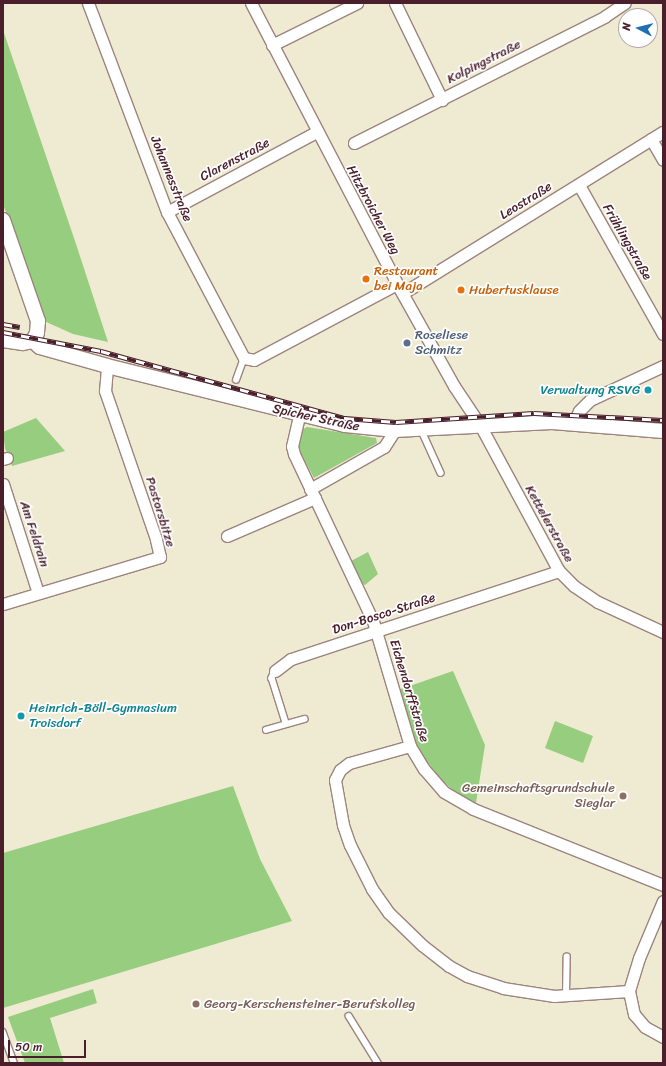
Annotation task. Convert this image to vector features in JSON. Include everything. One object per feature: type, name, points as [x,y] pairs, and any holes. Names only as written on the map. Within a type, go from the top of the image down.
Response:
[{"type":"street","name":"Johannesstraße","points":[[88,3],[167,212],[244,358]]},
{"type":"street","name":"Hitzbroicher Weg","points":[[251,3],[316,132],[400,289],[454,386],[480,425]]},
{"type":"street","points":[[272,44],[356,3]]},
{"type":"street","points":[[395,3],[442,100]]},
{"type":"street","name":"Kolpingstraße","points":[[354,143],[442,100],[604,16],[625,3]]},
{"type":"street","name":"Clarenstraße","points":[[167,212],[316,132]]},
{"type":"street","name":"Leostraße","points":[[244,358],[254,360],[400,289],[578,185],[663,132]]},
{"type":"street","points":[[651,139],[663,160]]},
{"type":"street","name":"Frühlingstraße","points":[[578,185],[663,334]]},
{"type":"street","points":[[3,220],[38,321],[38,333],[33,341]]},
{"type":"street","name":"Spicher Straße","points":[[3,340],[28,344],[33,341],[40,347],[106,366],[299,416],[345,425],[395,430],[480,425],[572,423],[663,431]]},
{"type":"street","name":"Pastorsbitze","points":[[3,604],[160,557],[156,540],[104,391],[106,366]]},
{"type":"street","points":[[572,423],[579,411],[590,400],[663,366]]},
{"type":"street","name":"Eichendorffstraße","points":[[299,416],[292,446],[312,494],[376,631],[410,746],[437,786],[456,800],[473,809],[663,886]]},
{"type":"street","name":"Kettelerstraße","points":[[480,425],[559,571],[574,586],[598,602],[663,632]]},
{"type":"street","points":[[227,536],[312,494],[384,447],[395,430]]},
{"type":"street","name":"Am Feldrain","points":[[3,484],[38,594]]},
{"type":"street","name":"Don-Bosco-Straße","points":[[275,671],[291,659],[559,571]]},
{"type":"street","points":[[410,746],[349,763],[340,770],[335,780],[343,825],[358,862],[372,889],[408,933],[458,971],[503,988],[545,996],[566,996],[630,991]]},
{"type":"street","points":[[663,901],[638,958],[630,991],[634,1014],[645,1027],[663,1037]]},
{"type":"lane","points":[[236,380],[244,358]]},
{"type":"lane","points":[[421,429],[441,473]]},
{"type":"lane","name":"Don-Bosco-Straße","points":[[275,671],[272,678],[286,724]]},
{"type":"lane","points":[[266,730],[304,719]]},
{"type":"lane","points":[[566,996],[567,958]]},
{"type":"lane","points":[[349,1016],[378,1063]]},
{"type":"lane","points":[[3,1032],[14,1063]]},
{"type":"green space","points":[[3,30],[108,342],[73,334],[44,321],[3,204]]},
{"type":"green space","points":[[36,418],[65,451],[12,466],[5,448],[3,432]]},
{"type":"green space","points":[[307,427],[376,438],[377,443],[314,478],[299,450],[301,430]]},
{"type":"green space","points":[[368,552],[378,574],[365,585],[361,583],[351,561]]},
{"type":"green space","points":[[453,671],[485,745],[476,803],[458,795],[439,777],[415,745],[398,690]]},
{"type":"green space","points":[[555,721],[593,736],[583,763],[545,748]]},
{"type":"green space","points":[[233,786],[260,859],[292,921],[3,1008],[3,853]]},
{"type":"green space","points":[[93,989],[97,1003],[50,1018],[64,1063],[25,1063],[8,1017]]},
{"type":"railway","points":[[3,324],[20,327]]},
{"type":"railway","points":[[3,332],[101,351],[345,418],[396,422],[534,413],[663,420]]},
{"type":"place","name":"Restaurant bei Maja","points":[[366,279]]},
{"type":"place","name":"Hubertusklause","points":[[461,290]]},
{"type":"place","name":"Roseliese Schmitz","points":[[407,343]]},
{"type":"place","name":"Verwaltung RSVG","points":[[648,390]]},
{"type":"place","name":"Heinrich-Böll-Gymnasium Troisdorf","points":[[21,716]]},
{"type":"place","name":"Gemeinschaftsgrundschule Sieglar","points":[[623,796]]},
{"type":"place","name":"Georg-Kerschensteiner-Berufskolleg","points":[[196,1004]]}]
